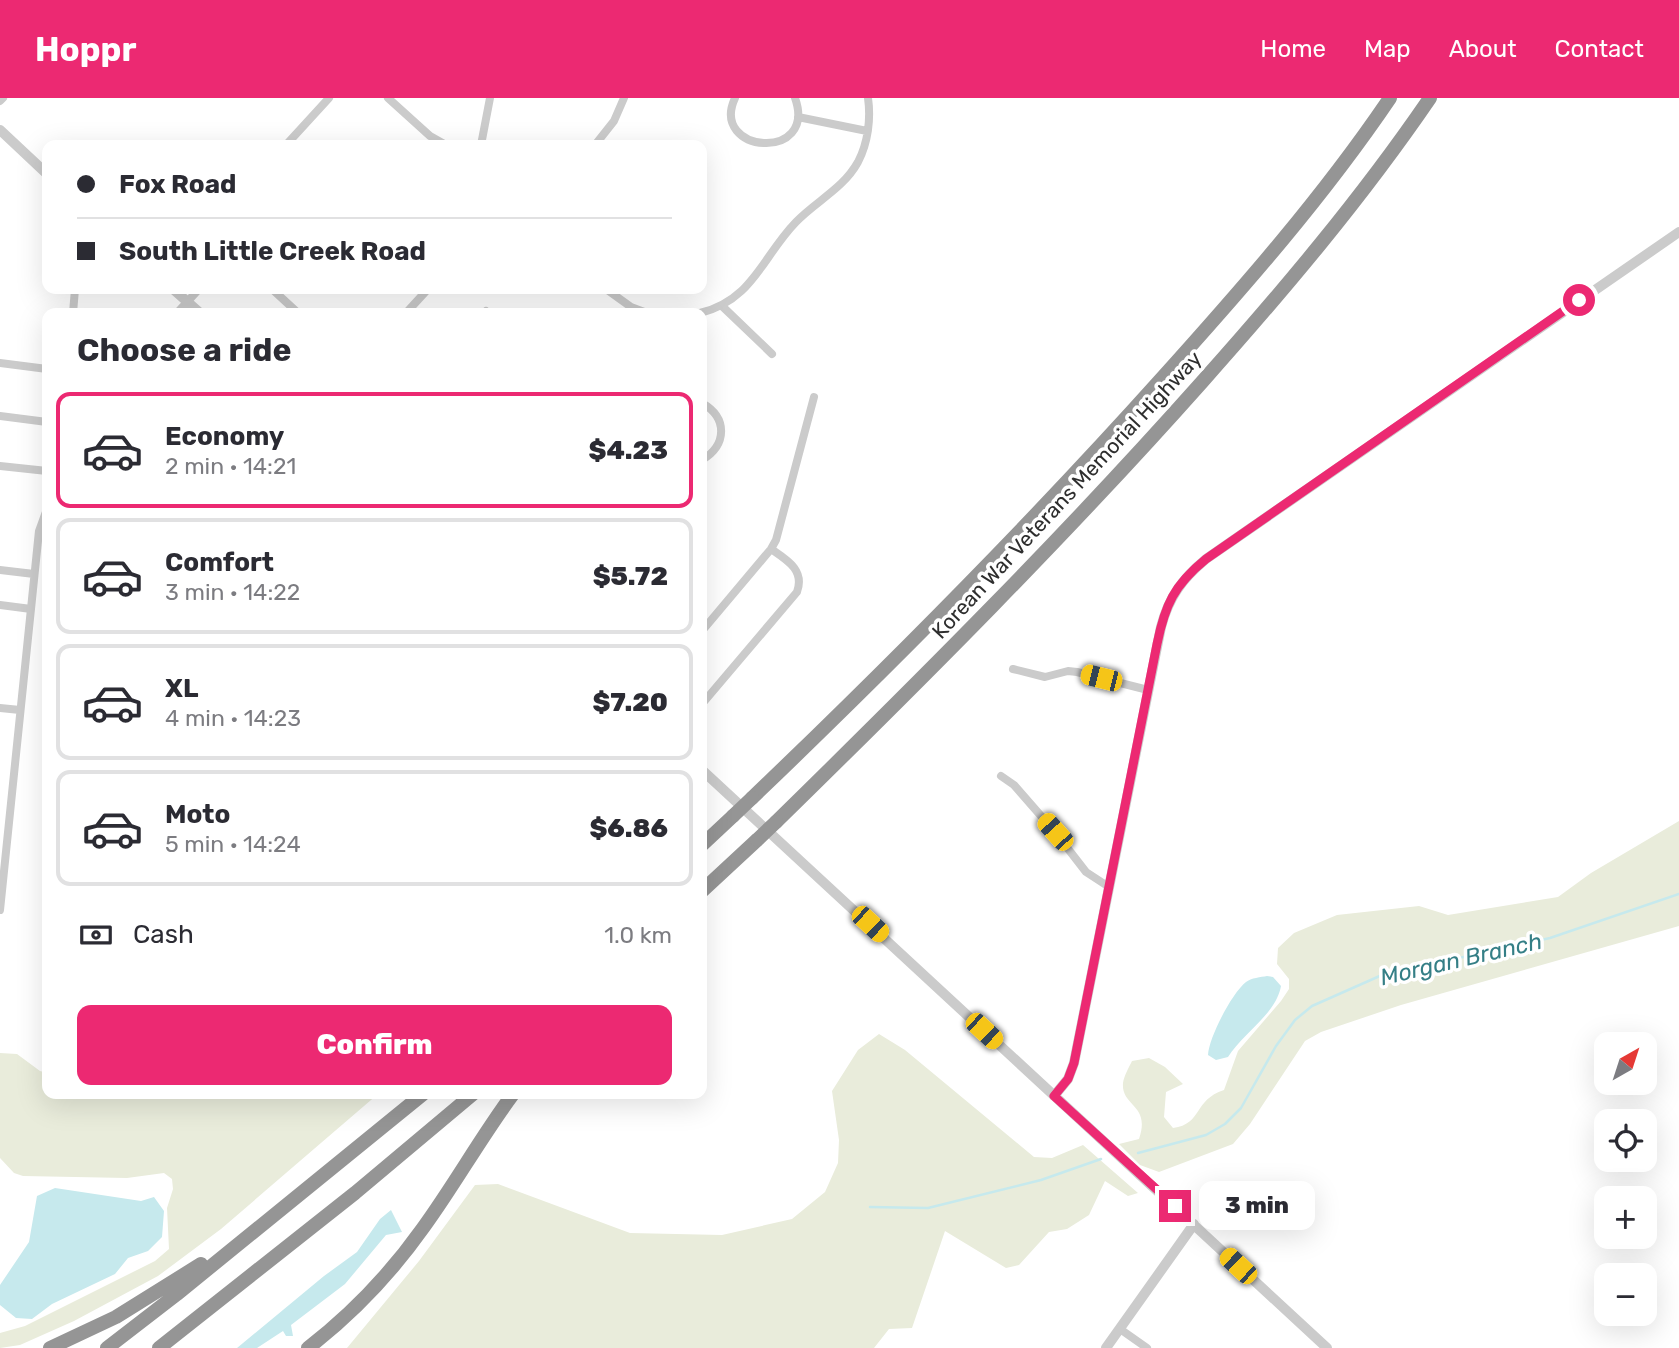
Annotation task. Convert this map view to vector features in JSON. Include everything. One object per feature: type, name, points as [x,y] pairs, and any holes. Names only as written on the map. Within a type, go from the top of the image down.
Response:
[{"type":"highway","name":"Korean War Veterans Memorial Highway","points":[[707,840],[932,622],[1118,427],[1288,233],[1390,98]]},
{"type":"highway","name":"Korean War Veterans Memorial Highway","points":[[707,886],[959,641],[1174,414],[1327,237],[1430,98]]},
{"type":"highway","points":[[107,1348],[417,1099]]},
{"type":"highway","points":[[159,1348],[355,1193],[467,1099]]},
{"type":"highway","points":[[308,1348],[366,1297],[411,1244],[510,1099]]},
{"type":"highway","points":[[50,1348],[116,1317],[169,1286],[275,1215]]},
{"type":"street","points":[[291,140],[329,98]]},
{"type":"street","points":[[388,98],[437,140]]},
{"type":"street","points":[[482,140],[490,98]]},
{"type":"street","points":[[599,140],[614,121],[624,98]]},
{"type":"street","points":[[735,98],[732,114],[740,133],[758,144],[769,145],[779,142],[794,127],[798,117],[795,98]]},
{"type":"street","points":[[707,311],[722,306],[756,278],[794,224],[848,176],[859,160],[867,131],[868,98]]},
{"type":"street","points":[[798,117],[867,131]]},
{"type":"street","points":[[0,130],[42,169]]},
{"type":"street","points":[[1054,1096],[1068,1079],[1074,1063],[1161,627],[1168,602],[1180,584],[1196,568],[1679,232]]},
{"type":"street","points":[[178,294],[194,308]]},
{"type":"street","points":[[182,308],[194,294]]},
{"type":"street","points":[[277,294],[292,308]]},
{"type":"street","points":[[411,308],[423,294]]},
{"type":"street","points":[[611,294],[627,308]]},
{"type":"street","points":[[722,306],[772,354]]},
{"type":"street","points":[[0,363],[42,368]]},
{"type":"street","points":[[707,625],[771,549],[779,531],[814,397]]},
{"type":"street","points":[[707,407],[717,417],[721,436],[716,449],[707,456]]},
{"type":"street","points":[[0,416],[42,421]]},
{"type":"street","points":[[0,466],[42,470]]},
{"type":"street","points":[[0,910],[34,574],[42,523]]},
{"type":"street","points":[[707,698],[797,592],[800,579],[797,571],[785,558],[771,549]]},
{"type":"street","points":[[0,570],[34,574]]},
{"type":"street","points":[[0,605],[31,609]]},
{"type":"street","points":[[1013,669],[1045,677],[1069,671],[1077,672],[1148,690]]},
{"type":"street","points":[[0,708],[20,710]]},
{"type":"street","points":[[707,775],[1327,1348]]},
{"type":"street","points":[[1001,776],[1014,786],[1055,832],[1078,864],[1091,877],[1109,887]]},
{"type":"street","points":[[0,794],[11,795]]},
{"type":"street","points":[[1106,1348],[1194,1224]]},
{"type":"street","points":[[1120,1329],[1147,1348]]},
{"type":"green space","points":[[1679,821],[1679,926],[1401,1005],[1321,1032],[1305,1041],[1250,1124],[1233,1144],[1159,1172],[1140,1165],[1119,1144],[1139,1139],[1142,1128],[1139,1112],[1124,1091],[1123,1083],[1132,1061],[1149,1058],[1165,1067],[1183,1084],[1166,1092],[1164,1117],[1173,1128],[1189,1122],[1207,1100],[1224,1090],[1238,1051],[1289,989],[1289,979],[1277,964],[1278,948],[1294,933],[1337,915],[1419,906],[1448,915],[1558,897],[1591,873]]},
{"type":"green space","points":[[879,1034],[905,1050],[1034,1157],[1052,1158],[1083,1145],[1138,1193],[1128,1196],[1105,1181],[1089,1215],[1067,1229],[1049,1232],[1019,1265],[1006,1268],[945,1231],[912,1328],[889,1329],[874,1348],[347,1348],[419,1261],[475,1185],[498,1184],[630,1233],[722,1235],[792,1219],[825,1192],[838,1163],[839,1140],[832,1091],[858,1050]]},
{"type":"green space","points":[[0,1053],[17,1054],[42,1072],[42,1099],[372,1099],[221,1229],[158,1276],[74,1321],[20,1345],[0,1348],[0,1333],[25,1326],[155,1261],[169,1249],[167,1208],[173,1189],[172,1179],[164,1173],[127,1178],[23,1176],[14,1173],[0,1158]]},
{"type":"water","points":[[1273,977],[1281,986],[1273,1005],[1228,1057],[1216,1060],[1208,1055],[1217,1027],[1234,996],[1248,981]]},
{"type":"water","points":[[55,1188],[141,1201],[154,1197],[164,1211],[162,1237],[148,1251],[128,1258],[115,1274],[52,1304],[32,1319],[16,1318],[0,1305],[0,1285],[29,1242],[37,1196]]},
{"type":"water","points":[[391,1210],[402,1232],[386,1235],[345,1284],[291,1325],[293,1336],[286,1336],[283,1331],[257,1348],[237,1348],[357,1252],[380,1219]]},
{"type":"waterway","name":"Morgan Branch","points":[[1138,1153],[1206,1135],[1225,1124],[1241,1108],[1276,1046],[1295,1020],[1312,1006],[1382,975],[1550,938],[1679,894]]},
{"type":"waterway","name":"Morgan Branch","points":[[870,1207],[928,1208],[1041,1180],[1101,1159]]},
{"type":"route","points":[[1175,1206],[1054,1096],[1064,1086],[1074,1063],[1157,644],[1168,602],[1187,576],[1206,559],[1579,300]]}]
